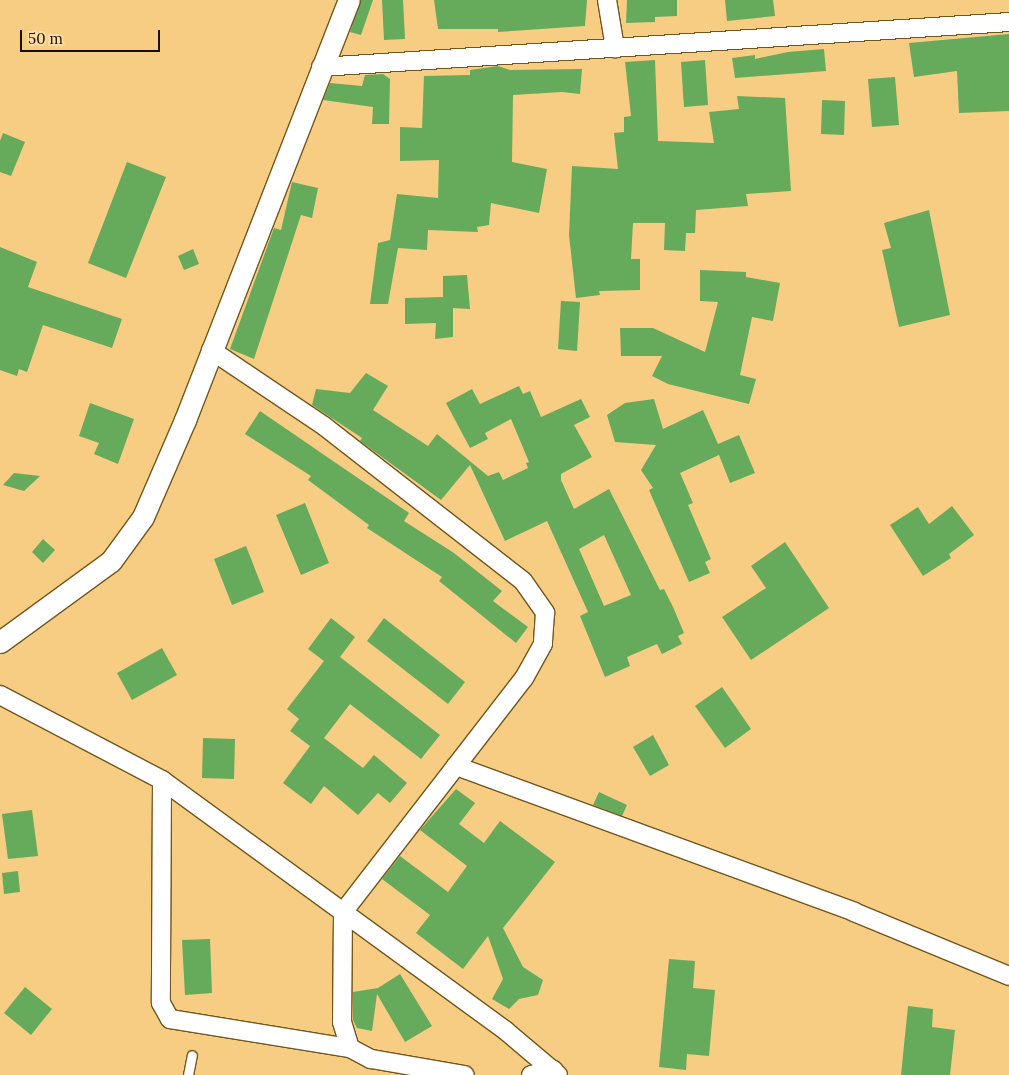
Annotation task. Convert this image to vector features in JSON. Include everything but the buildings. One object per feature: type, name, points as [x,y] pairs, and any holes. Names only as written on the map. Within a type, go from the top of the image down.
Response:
[{"type":"street","points":[[0,642],[111,561],[143,517],[349,0]]},
{"type":"street","points":[[607,0],[615,48]]},
{"type":"street","points":[[321,67],[1009,22]]},
{"type":"street","points":[[211,350],[324,426],[515,574],[545,613],[543,644],[524,678],[343,912],[342,1022],[350,1048]]},
{"type":"street","points":[[0,695],[162,780],[506,1031],[555,1073]]},
{"type":"street","points":[[456,766],[810,895],[1009,976]]},
{"type":"street","points":[[162,780],[161,1003],[170,1019],[350,1048],[371,1059],[465,1075]]},
{"type":"street","points":[[531,1075],[555,1073]]},
{"type":"lane","points":[[188,1075],[192,1055]]}]
